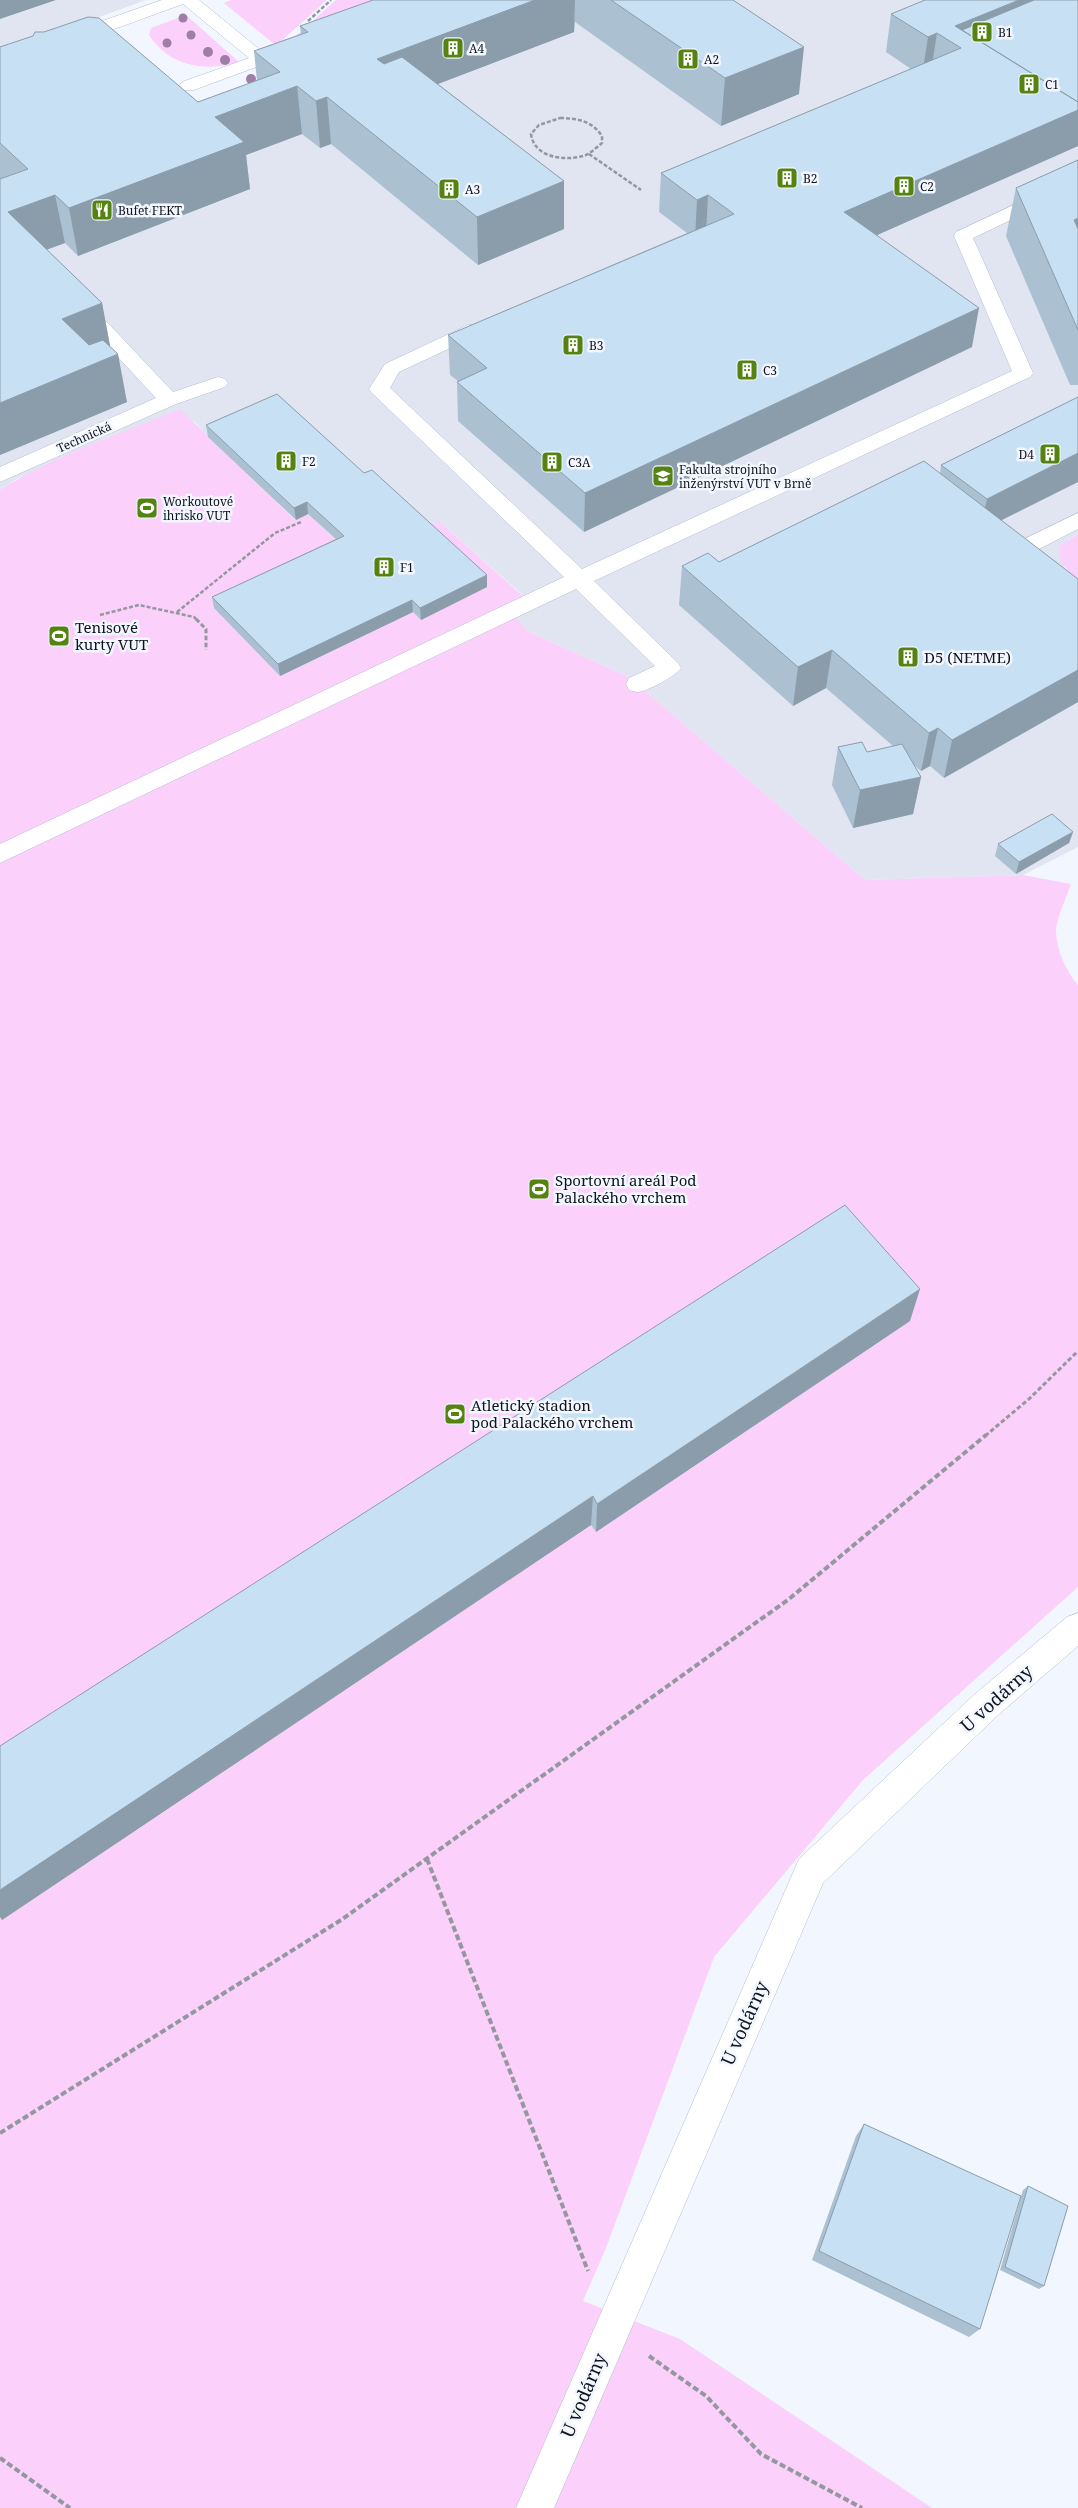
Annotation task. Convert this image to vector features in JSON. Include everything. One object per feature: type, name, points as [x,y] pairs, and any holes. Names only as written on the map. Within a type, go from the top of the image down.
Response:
[{"type":"street","points":[[0,57],[97,28],[178,0]]},
{"type":"street","points":[[189,0],[286,80]]},
{"type":"street","points":[[188,86],[301,45]]},
{"type":"street","points":[[0,854],[579,579],[1023,373],[963,236],[1078,181]]},
{"type":"street","points":[[98,324],[169,400]]},
{"type":"street","points":[[475,329],[392,368],[379,389],[670,668],[637,684]]},
{"type":"street","name":"Technická","points":[[0,475],[169,400],[218,383]]},
{"type":"street","points":[[1078,520],[1020,550],[1078,600]]},
{"type":"street","name":"U vodárny","points":[[535,2508],[811,1871],[986,1705],[1078,1627]]},
{"type":"path","points":[[589,154],[602,143],[602,136],[592,124],[583,120],[572,118],[549,120],[533,130],[530,136],[530,142],[535,149],[543,154],[566,158],[589,154],[641,190]]},
{"type":"path","points":[[177,612],[275,533],[301,522]]},
{"type":"path","points":[[100,615],[140,605],[194,617],[206,629],[206,650]]},
{"type":"path","points":[[0,2134],[341,1920],[789,1599],[1029,1400],[1078,1351]]},
{"type":"path","points":[[427,1859],[611,2329],[706,2396],[761,2454],[862,2508]]},
{"type":"path","points":[[0,2458],[70,2508]]},
{"type":"shaded area","points":[[0,0],[146,0],[0,53]]},
{"type":"shaded area","points":[[231,0],[327,0],[279,43],[274,44],[224,3]]},
{"type":"shaded area","points":[[336,0],[405,0],[288,43]]},
{"type":"shaded area","name":"Fakulta strojního inženýrství VUT v Brně","points":[[502,0],[1078,0],[1078,202],[1007,236],[1070,385],[1078,385],[1078,534],[1068,540],[1064,568],[1078,579],[1078,847],[1023,875],[865,880],[629,677],[529,632],[514,617],[535,606],[439,521],[487,587],[421,620],[412,612],[280,676],[214,608],[296,520],[208,437],[194,421],[18,478],[0,490],[0,231],[178,127]]},
{"type":"shaded area","points":[[186,15],[239,62],[214,66],[189,64],[167,54],[149,35],[151,28]]},
{"type":"shaded area","name":"Sportovní areál Pod Palackého vrchem","points":[[180,409],[295,520],[308,514],[345,548],[280,676],[413,612],[421,620],[423,528],[439,521],[535,607],[515,617],[529,632],[629,677],[865,880],[1023,875],[1071,884],[1056,932],[1063,960],[1078,985],[1078,1587],[863,1780],[714,1957],[606,2248],[583,2301],[680,2339],[932,2508],[0,2508],[0,490],[21,477],[65,456]]},
{"type":"shaded area","points":[[1078,534],[1078,579],[1063,565],[1059,552],[1060,546]]},
{"type":"building","points":[[373,0],[535,0],[377,59],[384,64],[402,57],[564,181],[477,217],[327,97],[316,101],[297,86],[215,117],[244,142],[69,208],[55,195],[8,212],[102,303],[62,319],[89,345],[103,340],[118,354],[0,403],[0,179],[28,169],[0,143],[0,47],[33,36],[35,32],[44,32],[88,17],[99,18],[198,102],[280,72],[254,51],[308,32],[300,26]]},
{"type":"building","points":[[611,0],[733,0],[804,47],[725,78]]},
{"type":"building","points":[[925,0],[1019,0],[955,26],[1078,102],[1078,110],[844,212],[979,308],[585,493],[457,382],[487,368],[448,335],[734,214],[708,195],[697,200],[661,173],[961,48],[937,33],[928,37],[891,14]]},
{"type":"building","points":[[1034,0],[1078,0],[1078,102],[962,30]]},
{"type":"building","points":[[1078,160],[1078,218],[1074,220],[1078,229],[1078,330],[1016,188]]},
{"type":"building","name":"F1","points":[[277,394],[364,473],[372,470],[487,575],[420,608],[412,600],[278,664],[212,597],[344,536],[307,502],[294,508],[206,425]]},
{"type":"building","points":[[1078,397],[1078,453],[987,499],[941,465]]},
{"type":"building","name":"D5 (NETME)","points":[[924,461],[1078,579],[1078,670],[952,740],[938,728],[929,733],[832,650],[798,667],[682,566],[708,553],[719,562]]},
{"type":"building","points":[[862,742],[867,752],[902,744],[921,777],[860,790],[838,747]]},
{"type":"building","points":[[1052,814],[1073,832],[1019,862],[998,844]]},
{"type":"building","points":[[845,1205],[920,1289],[597,1504],[593,1496],[0,1890],[0,1746]]},
{"type":"building","points":[[864,2124],[1021,2196],[980,2329],[819,2251]]},
{"type":"building","points":[[1028,2186],[1068,2206],[1044,2286],[1005,2267]]},
{"type":"place","name":"B1","points":[[982,32]]},
{"type":"place","name":"A4","points":[[453,48]]},
{"type":"place","name":"A2","points":[[688,59]]},
{"type":"place","name":"C1","points":[[1029,84]]},
{"type":"place","name":"B2","points":[[787,178]]},
{"type":"place","name":"C2","points":[[904,186]]},
{"type":"place","name":"A3","points":[[449,189]]},
{"type":"place","name":"Bufet FEKT","points":[[102,210]]},
{"type":"place","name":"B3","points":[[573,345]]},
{"type":"place","name":"C3","points":[[747,370]]},
{"type":"place","name":"D4","points":[[1050,454]]},
{"type":"place","name":"F2","points":[[286,461]]},
{"type":"place","name":"C3A","points":[[552,462]]},
{"type":"place","name":"Fakulta strojního inženýrství VUT v Brně","points":[[663,476]]},
{"type":"place","name":"Workoutové ihrisko VUT","points":[[147,508]]},
{"type":"place","name":"F1","points":[[384,567]]},
{"type":"place","name":"Tenisové kurty VUT","points":[[59,636]]},
{"type":"place","name":"D5 (NETME)","points":[[908,657]]},
{"type":"place","name":"Sportovní areál Pod Palackého vrchem","points":[[539,1189]]},
{"type":"place","name":"Atletický stadion pod Palackého vrchem","points":[[455,1414]]}]
